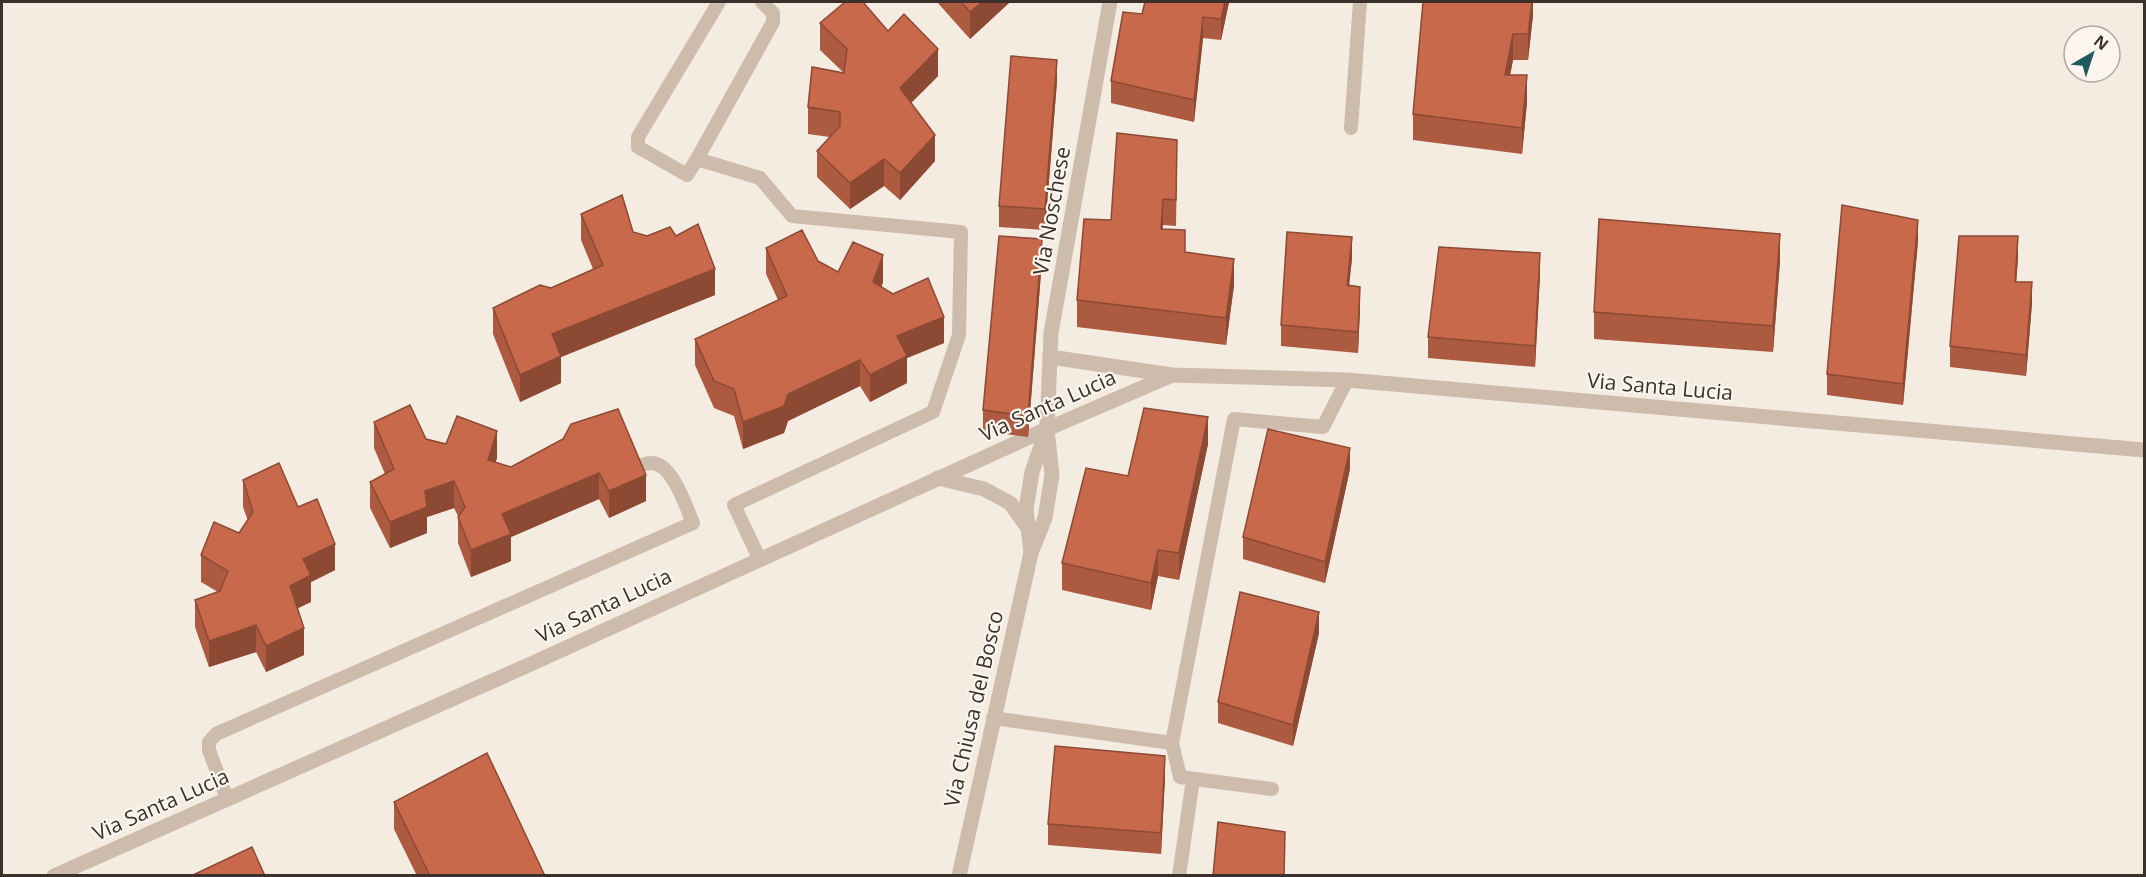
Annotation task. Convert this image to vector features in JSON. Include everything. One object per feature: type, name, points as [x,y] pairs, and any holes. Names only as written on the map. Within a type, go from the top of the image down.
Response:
[{"type":"street","name":"Via Noschese","points":[[1047,429],[1053,321],[1110,2]]},
{"type":"street","name":"Via Santa Lucia","points":[[1050,357],[1172,375],[1347,380],[2145,450]]},
{"type":"street","name":"Via Santa Lucia","points":[[54,876],[533,663],[759,558],[1172,375]]},
{"type":"street","name":"Via Chiusa del Bosco","points":[[1031,553],[1026,510],[1032,472],[1047,429]]},
{"type":"street","name":"Via Chiusa del Bosco","points":[[959,876],[1031,553],[1045,518],[1052,475],[1047,429]]},
{"type":"street","points":[[938,478],[984,489],[1010,503],[1029,528]]},
{"type":"lane","points":[[719,2],[638,137],[638,147],[687,175],[773,22],[773,13],[762,2]]},
{"type":"lane","points":[[1351,129],[1360,2]]},
{"type":"lane","points":[[697,159],[760,178],[792,216],[961,232],[959,335],[933,412],[734,505],[759,558]]},
{"type":"lane","points":[[1272,789],[1180,777],[1172,742],[1234,419],[1323,427],[1347,380]]},
{"type":"lane","points":[[227,799],[209,750],[209,742],[216,734],[693,523],[672,476],[663,466],[651,463],[632,469]]},
{"type":"lane","points":[[993,717],[1172,742]]},
{"type":"lane","points":[[1179,876],[1193,779]]},
{"type":"building","points":[[845,2],[863,2],[888,31],[904,14],[938,49],[900,88],[935,135],[900,173],[884,159],[850,183],[817,151],[840,126],[840,112],[808,107],[812,67],[844,73],[847,49],[820,23]]},
{"type":"building","points":[[961,2],[982,2],[970,12]]},
{"type":"building","points":[[1145,2],[1225,2],[1221,19],[1203,17],[1194,100],[1111,81],[1123,12],[1142,14]]},
{"type":"building","points":[[1423,2],[1532,2],[1528,34],[1513,34],[1505,75],[1527,75],[1522,128],[1413,114]]},
{"type":"building","points":[[1011,56],[1057,60],[1045,209],[999,206]]},
{"type":"building","points":[[1117,133],[1177,140],[1176,200],[1163,199],[1161,229],[1185,230],[1185,252],[1234,259],[1226,318],[1077,300],[1084,219],[1111,220]]},
{"type":"building","points":[[622,195],[633,232],[647,236],[670,227],[676,236],[698,224],[715,269],[552,334],[561,356],[520,375],[493,308],[540,285],[551,288],[603,265],[581,214]]},
{"type":"building","points":[[1842,205],[1918,220],[1903,384],[1827,374]]},
{"type":"building","points":[[1599,219],[1780,234],[1773,326],[1594,312]]},
{"type":"building","points":[[802,230],[818,261],[838,272],[853,242],[883,255],[873,282],[893,294],[928,278],[944,317],[897,336],[907,356],[870,375],[860,360],[788,394],[784,406],[743,422],[734,389],[714,381],[695,339],[787,296],[766,248]]},
{"type":"building","points":[[1287,232],[1352,237],[1347,285],[1360,287],[1358,332],[1281,325]]},
{"type":"building","points":[[999,236],[1042,239],[1028,416],[983,410]]},
{"type":"building","points":[[1959,236],[2018,236],[2015,282],[2032,282],[2026,355],[1950,346]]},
{"type":"building","points":[[1439,247],[1540,253],[1535,346],[1428,337]]},
{"type":"building","points":[[410,405],[426,439],[446,444],[457,416],[497,431],[488,460],[511,467],[563,439],[571,424],[618,409],[646,475],[609,491],[599,473],[502,514],[511,534],[471,550],[458,517],[465,507],[454,481],[425,491],[427,507],[390,522],[370,482],[394,469],[374,422]]},
{"type":"building","points":[[1144,408],[1208,417],[1179,553],[1158,550],[1151,583],[1062,563],[1086,468],[1128,476]]},
{"type":"building","points":[[1268,429],[1350,448],[1325,562],[1243,537]]},
{"type":"building","points":[[279,463],[298,507],[317,499],[335,544],[303,559],[311,575],[290,586],[304,628],[266,646],[256,625],[209,641],[195,600],[220,591],[228,571],[201,555],[214,522],[239,533],[253,512],[243,480]]},
{"type":"building","points":[[1240,592],[1319,612],[1293,725],[1218,702]]},
{"type":"building","points":[[1055,746],[1165,756],[1161,833],[1048,824]]},
{"type":"building","points":[[487,753],[545,876],[430,876],[394,802]]},
{"type":"building","points":[[1218,822],[1285,832],[1284,876],[1213,876]]},
{"type":"building","points":[[252,847],[265,876],[191,876]]}]
